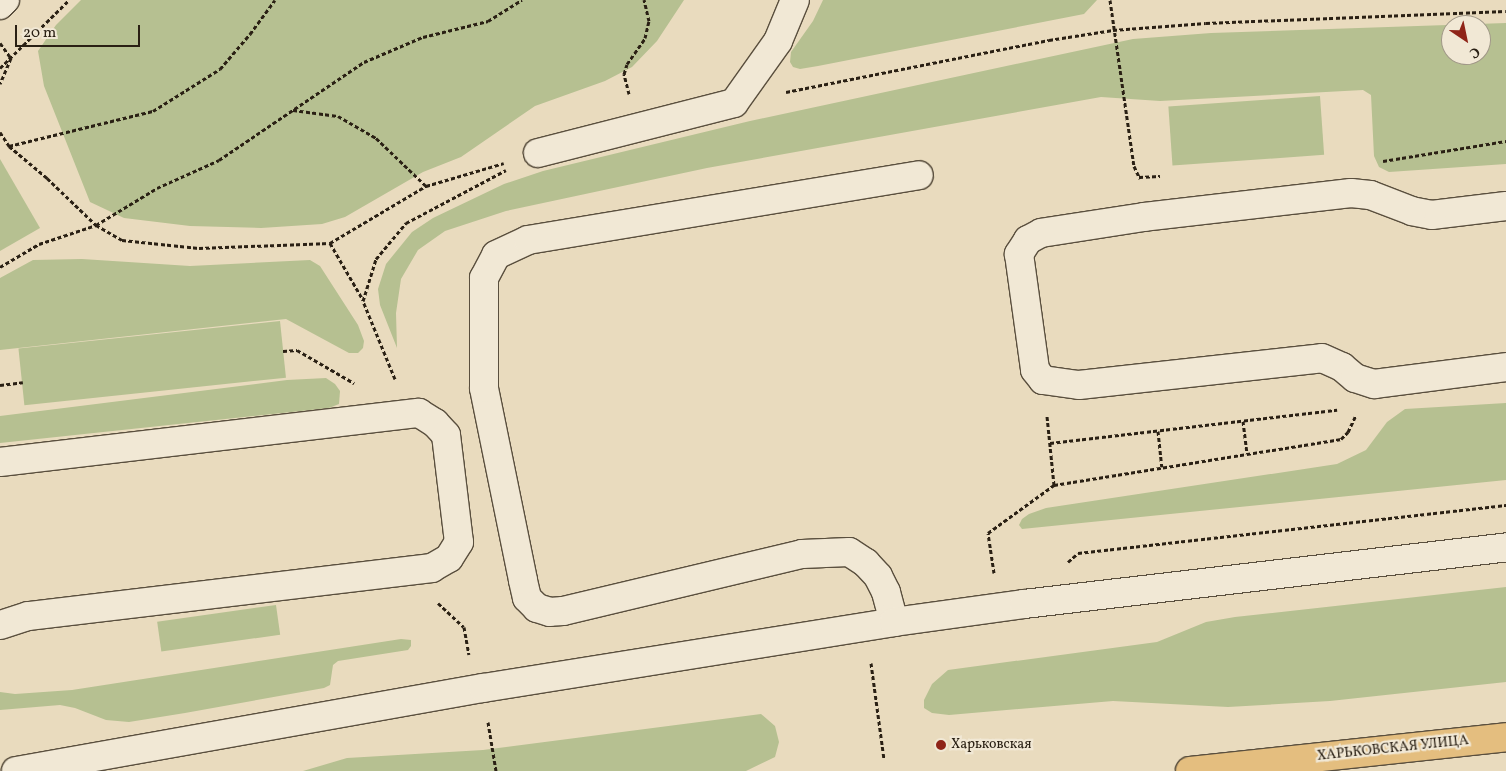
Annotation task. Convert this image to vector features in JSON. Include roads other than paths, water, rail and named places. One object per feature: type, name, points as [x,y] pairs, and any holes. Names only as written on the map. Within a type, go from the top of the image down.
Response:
[{"type":"main road","name":"ХАРЬКОВСКАЯ УЛИЦА","points":[[1190,771],[1506,737]]},
{"type":"street","points":[[0,5],[5,0]]},
{"type":"street","points":[[538,153],[734,102],[778,41],[796,0]]},
{"type":"street","points":[[894,622],[886,592],[878,576],[866,563],[849,552],[802,554],[562,611],[550,612],[537,608],[527,598],[484,388],[484,278],[496,254],[528,240],[919,175]]},
{"type":"street","points":[[1506,206],[1432,216],[1412,211],[1370,195],[1351,193],[1144,217],[1041,233],[1028,240],[1019,254],[1035,370],[1043,380],[1079,385],[1322,358],[1342,367],[1355,378],[1374,384],[1506,367]]},
{"type":"street","points":[[0,462],[419,413],[435,423],[446,435],[459,542],[449,558],[432,568],[28,616],[0,625]]},
{"type":"street","points":[[16,771],[101,763],[493,687],[894,622],[1024,604],[1506,547]]},
{"type":"place","name":"Харьковская","points":[[941,745]]}]
